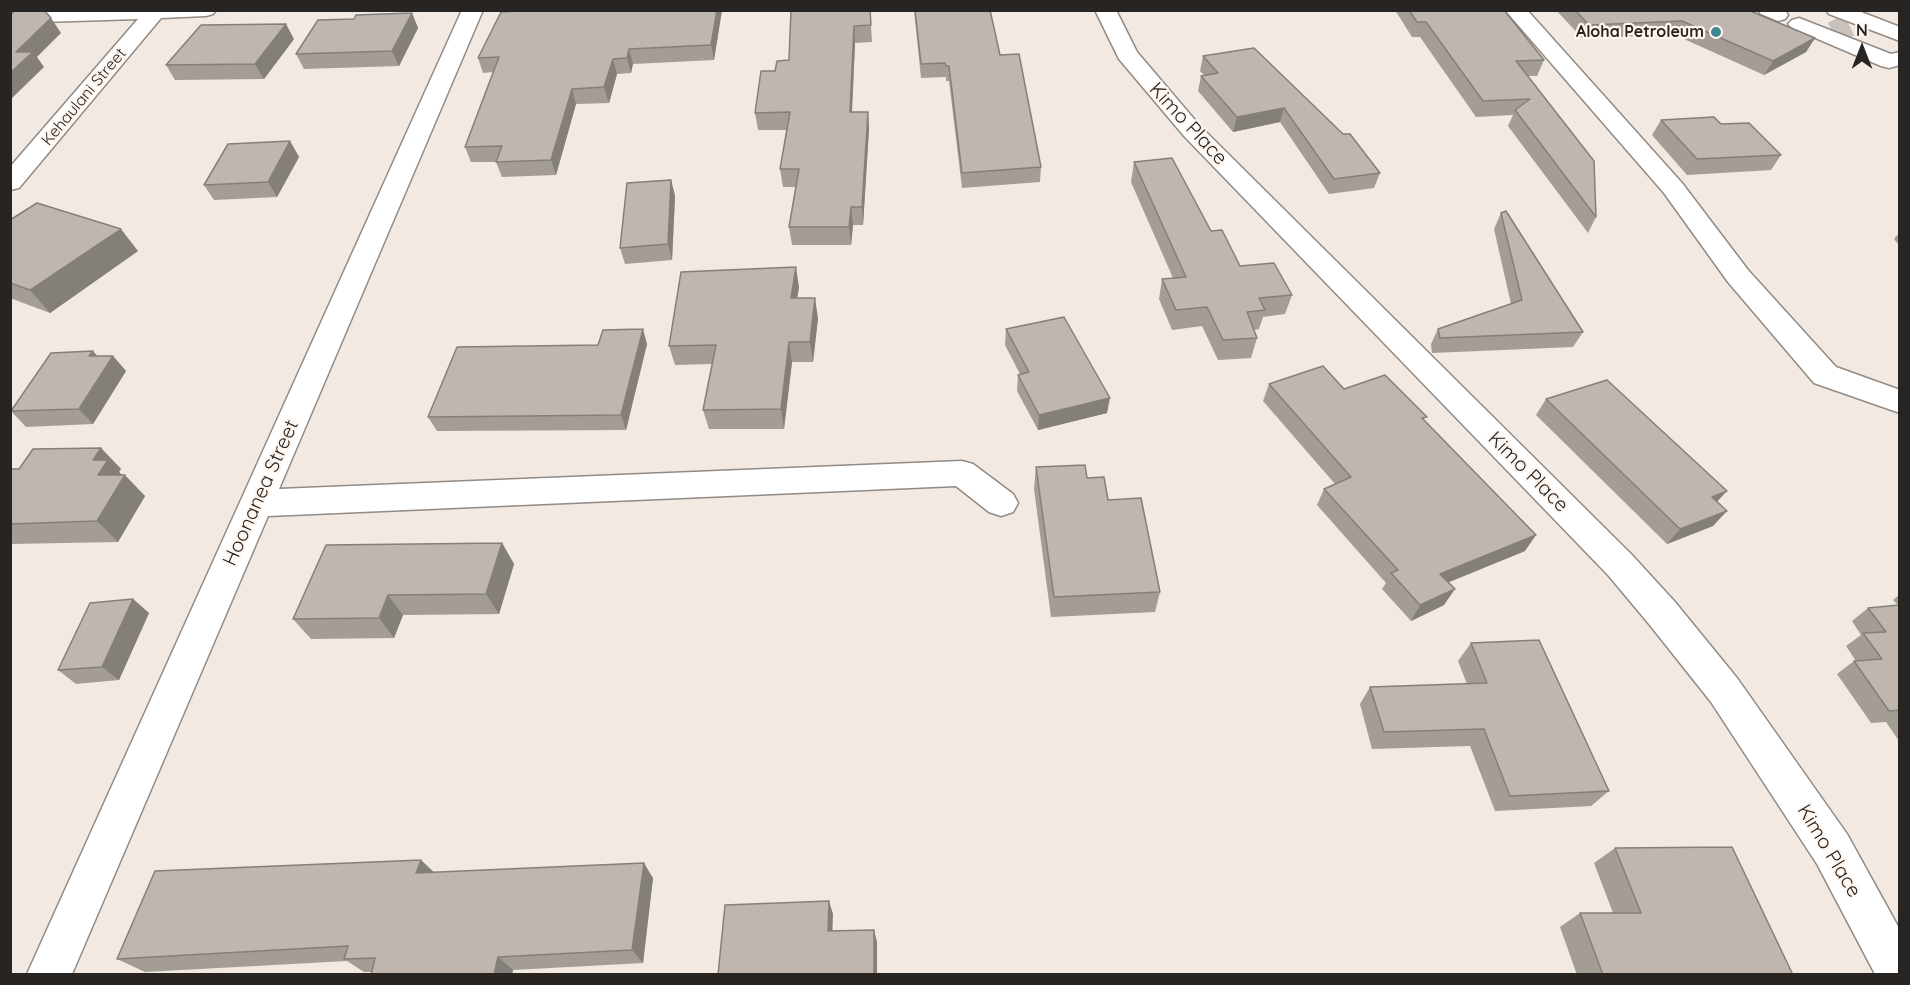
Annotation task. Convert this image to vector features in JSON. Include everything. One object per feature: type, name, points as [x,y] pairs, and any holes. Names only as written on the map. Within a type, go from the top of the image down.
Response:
[{"type":"street","points":[[10,17],[206,10]]},
{"type":"street","name":"Hoonanea Street","points":[[49,975],[472,10]]},
{"type":"street","name":"Kimo Place","points":[[1105,10],[1127,54],[1192,130],[1620,565],[1662,613],[1724,690],[1833,849],[1899,975]]},
{"type":"street","points":[[1515,10],[1672,188],[1738,276],[1825,375],[1899,402]]},
{"type":"street","name":"Kehaulani Street","points":[[10,183],[156,11]]},
{"type":"street","points":[[1799,24],[1841,25],[1899,35]]},
{"type":"street","points":[[1841,25],[1889,61],[1899,58]]},
{"type":"street","points":[[256,503],[962,473],[1001,503]]},
{"type":"building","points":[[16,10],[44,10],[51,18],[16,52],[33,52],[10,73],[10,15]]},
{"type":"building","points":[[717,10],[711,45],[629,49],[627,58],[613,59],[604,87],[572,89],[551,160],[496,162],[502,146],[465,147],[499,57],[478,58],[501,12]]},
{"type":"building","points":[[791,10],[870,10],[871,25],[854,26],[850,112],[868,112],[862,207],[851,207],[849,227],[789,227],[799,169],[780,169],[790,112],[755,113],[761,71],[775,71],[777,61],[789,60]]},
{"type":"building","points":[[915,10],[990,10],[1000,55],[1019,54],[1041,167],[962,173],[949,66],[945,63],[921,64]]},
{"type":"building","points":[[1409,10],[1504,10],[1544,60],[1516,61],[1594,161],[1596,217],[1515,110],[1530,99],[1483,101],[1426,22],[1417,22]]},
{"type":"building","points":[[1575,10],[1748,10],[1815,38],[1773,61],[1682,21],[1589,25]]},
{"type":"building","points":[[412,13],[392,51],[296,54],[318,20],[354,19],[356,15]]},
{"type":"building","points":[[286,24],[255,64],[166,65],[201,25]]},
{"type":"building","points":[[1254,48],[1343,134],[1350,134],[1380,173],[1334,179],[1284,108],[1237,117],[1201,76],[1218,73],[1203,56]]},
{"type":"building","points":[[1714,117],[1721,124],[1749,123],[1781,155],[1697,159],[1661,120]]},
{"type":"building","points":[[290,141],[268,182],[204,185],[228,144]]},
{"type":"building","points":[[1172,158],[1211,231],[1222,230],[1240,266],[1274,263],[1292,295],[1259,298],[1265,310],[1247,312],[1257,338],[1223,340],[1207,307],[1176,310],[1162,279],[1186,277],[1134,162]]},
{"type":"building","points":[[671,180],[668,244],[620,248],[627,183]]},
{"type":"building","points":[[37,203],[121,229],[30,290],[10,283],[10,220]]},
{"type":"building","points":[[1506,211],[1583,332],[1440,338],[1438,329],[1522,300],[1501,213]]},
{"type":"building","points":[[796,267],[791,298],[815,298],[810,342],[789,342],[781,409],[703,410],[716,345],[669,346],[681,272]]},
{"type":"building","points":[[1064,317],[1110,398],[1039,415],[1018,375],[1029,372],[1006,329]]},
{"type":"building","points":[[643,329],[621,415],[428,417],[457,347],[598,345],[603,330]]},
{"type":"building","points":[[93,351],[89,356],[113,356],[79,409],[11,411],[51,353]]},
{"type":"building","points":[[1323,366],[1344,389],[1385,375],[1427,417],[1422,418],[1536,535],[1440,574],[1455,589],[1420,605],[1391,573],[1398,570],[1324,489],[1351,477],[1269,384]]},
{"type":"building","points":[[1607,380],[1727,491],[1712,497],[1727,511],[1680,529],[1546,399]]},
{"type":"building","points":[[101,448],[93,460],[108,460],[98,475],[125,475],[97,521],[10,524],[10,469],[19,469],[33,449]]},
{"type":"building","points":[[1085,465],[1087,478],[1104,477],[1108,500],[1141,498],[1160,592],[1054,597],[1036,467]]},
{"type":"building","points":[[502,543],[486,594],[388,595],[379,618],[293,619],[326,545]]},
{"type":"building","points":[[133,599],[102,667],[58,670],[90,603]]},
{"type":"building","points":[[1899,605],[1899,710],[1889,711],[1854,661],[1882,659],[1863,633],[1886,632],[1868,608]]},
{"type":"building","points":[[1539,640],[1609,791],[1510,796],[1484,729],[1384,732],[1370,687],[1487,683],[1471,643]]},
{"type":"building","points":[[1732,847],[1793,975],[1603,975],[1580,913],[1641,913],[1615,848]]},
{"type":"building","points":[[421,860],[416,873],[644,863],[632,950],[498,957],[494,975],[371,975],[375,958],[344,959],[348,946],[117,959],[155,871]]},
{"type":"building","points":[[829,901],[828,931],[874,930],[874,975],[718,975],[725,905]]},
{"type":"tunnel","points":[[1833,33],[1849,25]]},
{"type":"place","name":"Aloha Petroleum","points":[[1716,32]]}]
